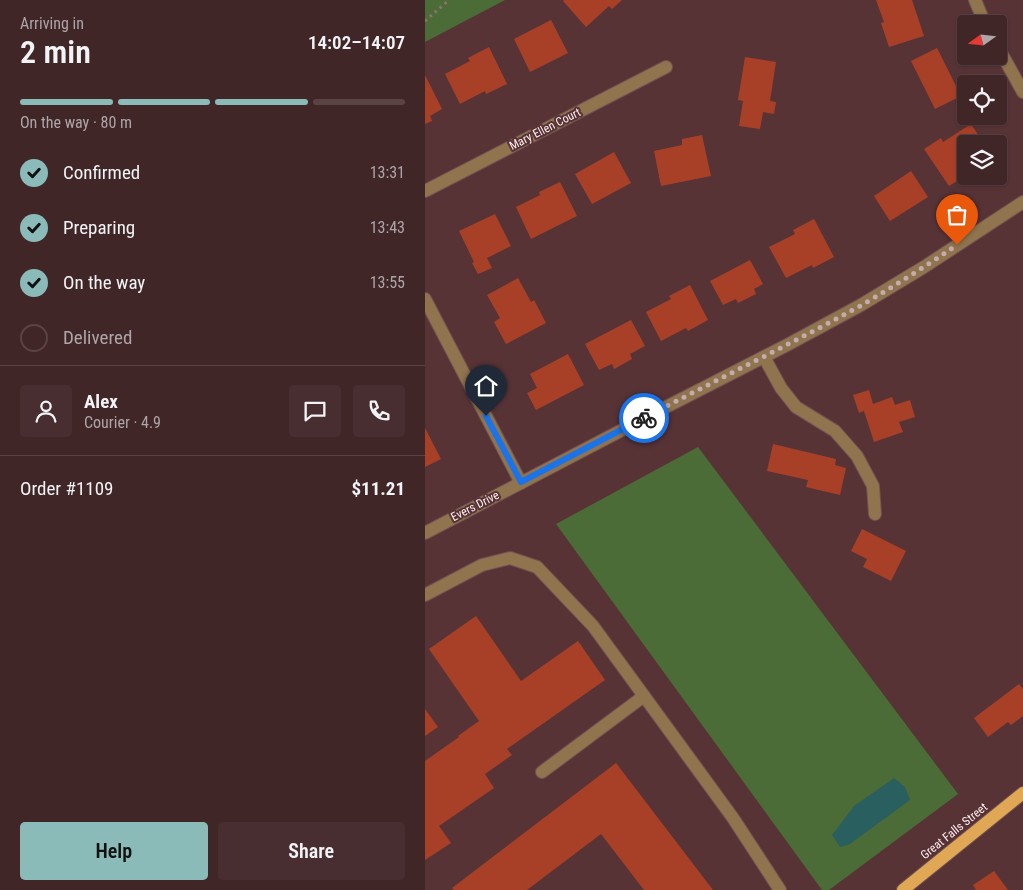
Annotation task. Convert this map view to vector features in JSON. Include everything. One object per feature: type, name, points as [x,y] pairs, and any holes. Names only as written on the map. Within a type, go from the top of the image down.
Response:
[{"type":"main road","name":"Great Falls Street","points":[[903,890],[1023,792]]},
{"type":"street","points":[[975,0],[981,15]]},
{"type":"street","points":[[1007,63],[1023,92]]},
{"type":"street","name":"Mary Ellen Court","points":[[425,191],[666,67]]},
{"type":"street","name":"Evers Drive","points":[[425,532],[861,305],[925,267],[1023,202]]},
{"type":"street","points":[[425,299],[521,482]]},
{"type":"street","points":[[764,357],[781,388],[796,407],[835,430],[857,456],[873,486],[875,514]]},
{"type":"street","points":[[425,595],[482,565],[510,558],[537,567],[593,626],[733,818],[780,890]]},
{"type":"street","points":[[542,772],[644,696]]},
{"type":"path","points":[[425,22],[449,0]]},
{"type":"green space","points":[[425,0],[505,0],[425,42]]},
{"type":"green space","points":[[698,447],[958,794],[829,890],[822,890],[556,524]]},
{"type":"water","points":[[894,778],[905,787],[910,800],[850,844],[840,847],[832,835],[854,806]]},
{"type":"building","points":[[564,0],[622,0],[612,9],[609,6],[586,27]]},
{"type":"building","points":[[876,0],[912,0],[924,36],[889,47],[881,23],[884,22]]},
{"type":"building","points":[[551,20],[568,53],[530,72],[514,39]]},
{"type":"building","points":[[489,47],[507,84],[486,94],[485,91],[460,104],[445,74],[470,61],[468,58]]},
{"type":"building","points":[[937,48],[957,88],[957,98],[935,109],[911,61]]},
{"type":"building","points":[[745,57],[776,62],[770,101],[776,102],[774,114],[763,112],[760,129],[739,126],[743,101],[738,100]]},
{"type":"building","points":[[425,75],[442,109],[430,116],[432,121],[425,124]]},
{"type":"building","points":[[969,125],[972,125],[978,135],[957,135],[957,181],[949,186],[924,149],[941,138],[943,142]]},
{"type":"building","points":[[702,135],[711,176],[661,186],[654,151],[682,145],[682,139]]},
{"type":"building","points":[[614,152],[631,183],[592,204],[575,174]]},
{"type":"building","points":[[911,171],[928,197],[890,221],[874,196]]},
{"type":"building","points":[[560,182],[577,216],[531,239],[516,207],[540,195],[539,192]]},
{"type":"building","points":[[495,214],[511,246],[487,258],[492,268],[478,274],[459,231]]},
{"type":"building","points":[[814,219],[834,257],[813,268],[812,265],[786,278],[769,247],[795,234],[793,230]]},
{"type":"building","points":[[750,260],[763,284],[754,289],[756,294],[738,303],[736,299],[723,305],[710,281]]},
{"type":"building","points":[[518,278],[531,302],[534,300],[546,323],[506,344],[494,322],[500,318],[487,295]]},
{"type":"building","points":[[690,285],[708,320],[688,331],[686,328],[661,341],[646,312],[671,299],[669,296]]},
{"type":"building","points":[[631,320],[645,346],[630,354],[632,359],[614,369],[612,364],[599,370],[585,344]]},
{"type":"building","points":[[568,354],[584,385],[536,410],[527,393],[537,388],[530,374]]},
{"type":"building","points":[[869,390],[873,404],[892,397],[895,405],[910,400],[915,417],[899,422],[903,432],[874,442],[864,411],[859,413],[853,395]]},
{"type":"building","points":[[425,428],[441,459],[425,467]]},
{"type":"building","points":[[773,444],[836,459],[835,465],[846,468],[840,495],[806,487],[808,480],[767,471]]},
{"type":"building","points":[[862,529],[906,551],[891,581],[863,567],[867,559],[851,551]]},
{"type":"building","points":[[476,616],[521,681],[578,641],[605,680],[507,749],[512,755],[485,774],[494,788],[439,826],[451,843],[425,860],[425,761],[479,721],[429,649]]},
{"type":"building","points":[[1019,684],[1023,689],[1023,716],[1011,725],[1008,722],[988,737],[974,718]]},
{"type":"building","points":[[425,709],[438,727],[425,736]]},
{"type":"building","points":[[616,763],[713,890],[644,890],[601,834],[527,890],[454,890],[452,888]]},
{"type":"building","points":[[994,871],[1008,890],[976,890],[973,885]]},
{"type":"way so far","points":[[644,418],[861,305],[925,267],[957,245]]},
{"type":"route","points":[[486,416],[521,482],[644,418]]}]
